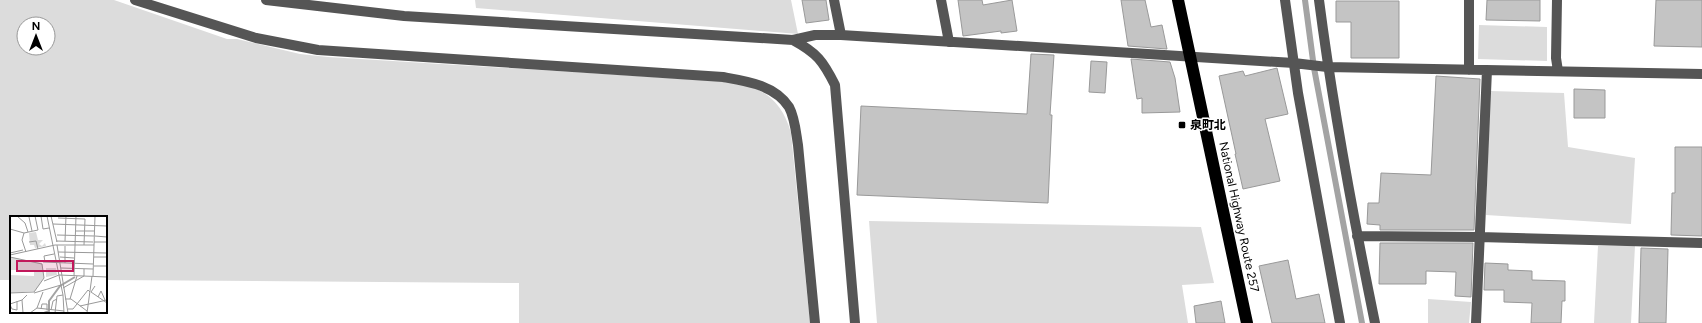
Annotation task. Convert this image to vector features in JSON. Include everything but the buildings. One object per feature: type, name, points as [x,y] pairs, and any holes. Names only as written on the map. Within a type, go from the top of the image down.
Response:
[{"type":"highway","name":"National Highway Route 257","points":[[1178,0],[1247,323]]},
{"type":"street","points":[[135,0],[256,38],[318,50],[723,78],[753,82],[776,93],[788,106],[795,123],[815,323]]},
{"type":"street","points":[[266,0],[404,16],[793,40],[815,35],[841,35],[1327,66],[1702,74]]},
{"type":"street","points":[[834,0],[841,35]]},
{"type":"street","points":[[941,0],[949,42]]},
{"type":"street","points":[[1285,0],[1294,63],[1340,323]]},
{"type":"street","points":[[1318,0],[1327,66],[1357,236],[1375,323]]},
{"type":"street","points":[[1469,0],[1469,70]]},
{"type":"street","points":[[1557,0],[1556,58],[1558,71]]},
{"type":"street","points":[[793,40],[809,49],[825,65],[835,85],[855,323]]},
{"type":"street","points":[[1476,323],[1487,70]]},
{"type":"street","points":[[1357,236],[1479,237],[1702,243]]},
{"type":"shaded area","points":[[0,0],[114,0],[227,39],[237,39],[300,54],[734,82],[763,92],[777,104],[783,112],[791,133],[810,323],[519,323],[519,283],[107,280],[107,216],[10,216],[10,280],[0,280]]},
{"type":"shaded area","points":[[475,0],[791,0],[798,34],[476,8]]},
{"type":"shaded area","points":[[1479,25],[1547,27],[1547,61],[1478,59]]},
{"type":"shaded area","points":[[1490,91],[1564,93],[1568,147],[1635,158],[1631,224],[1486,215]]},
{"type":"shaded area","points":[[869,221],[1201,227],[1214,283],[1182,285],[1188,323],[877,323]]},
{"type":"shaded area","points":[[1598,246],[1635,246],[1631,323],[1594,323]]},
{"type":"shaded area","points":[[1428,299],[1471,302],[1469,323],[1428,323]]},
{"type":"waterway","points":[[1305,0],[1314,68],[1362,323]]},
{"type":"place","name":"泉町北","points":[[1182,125]]}]
